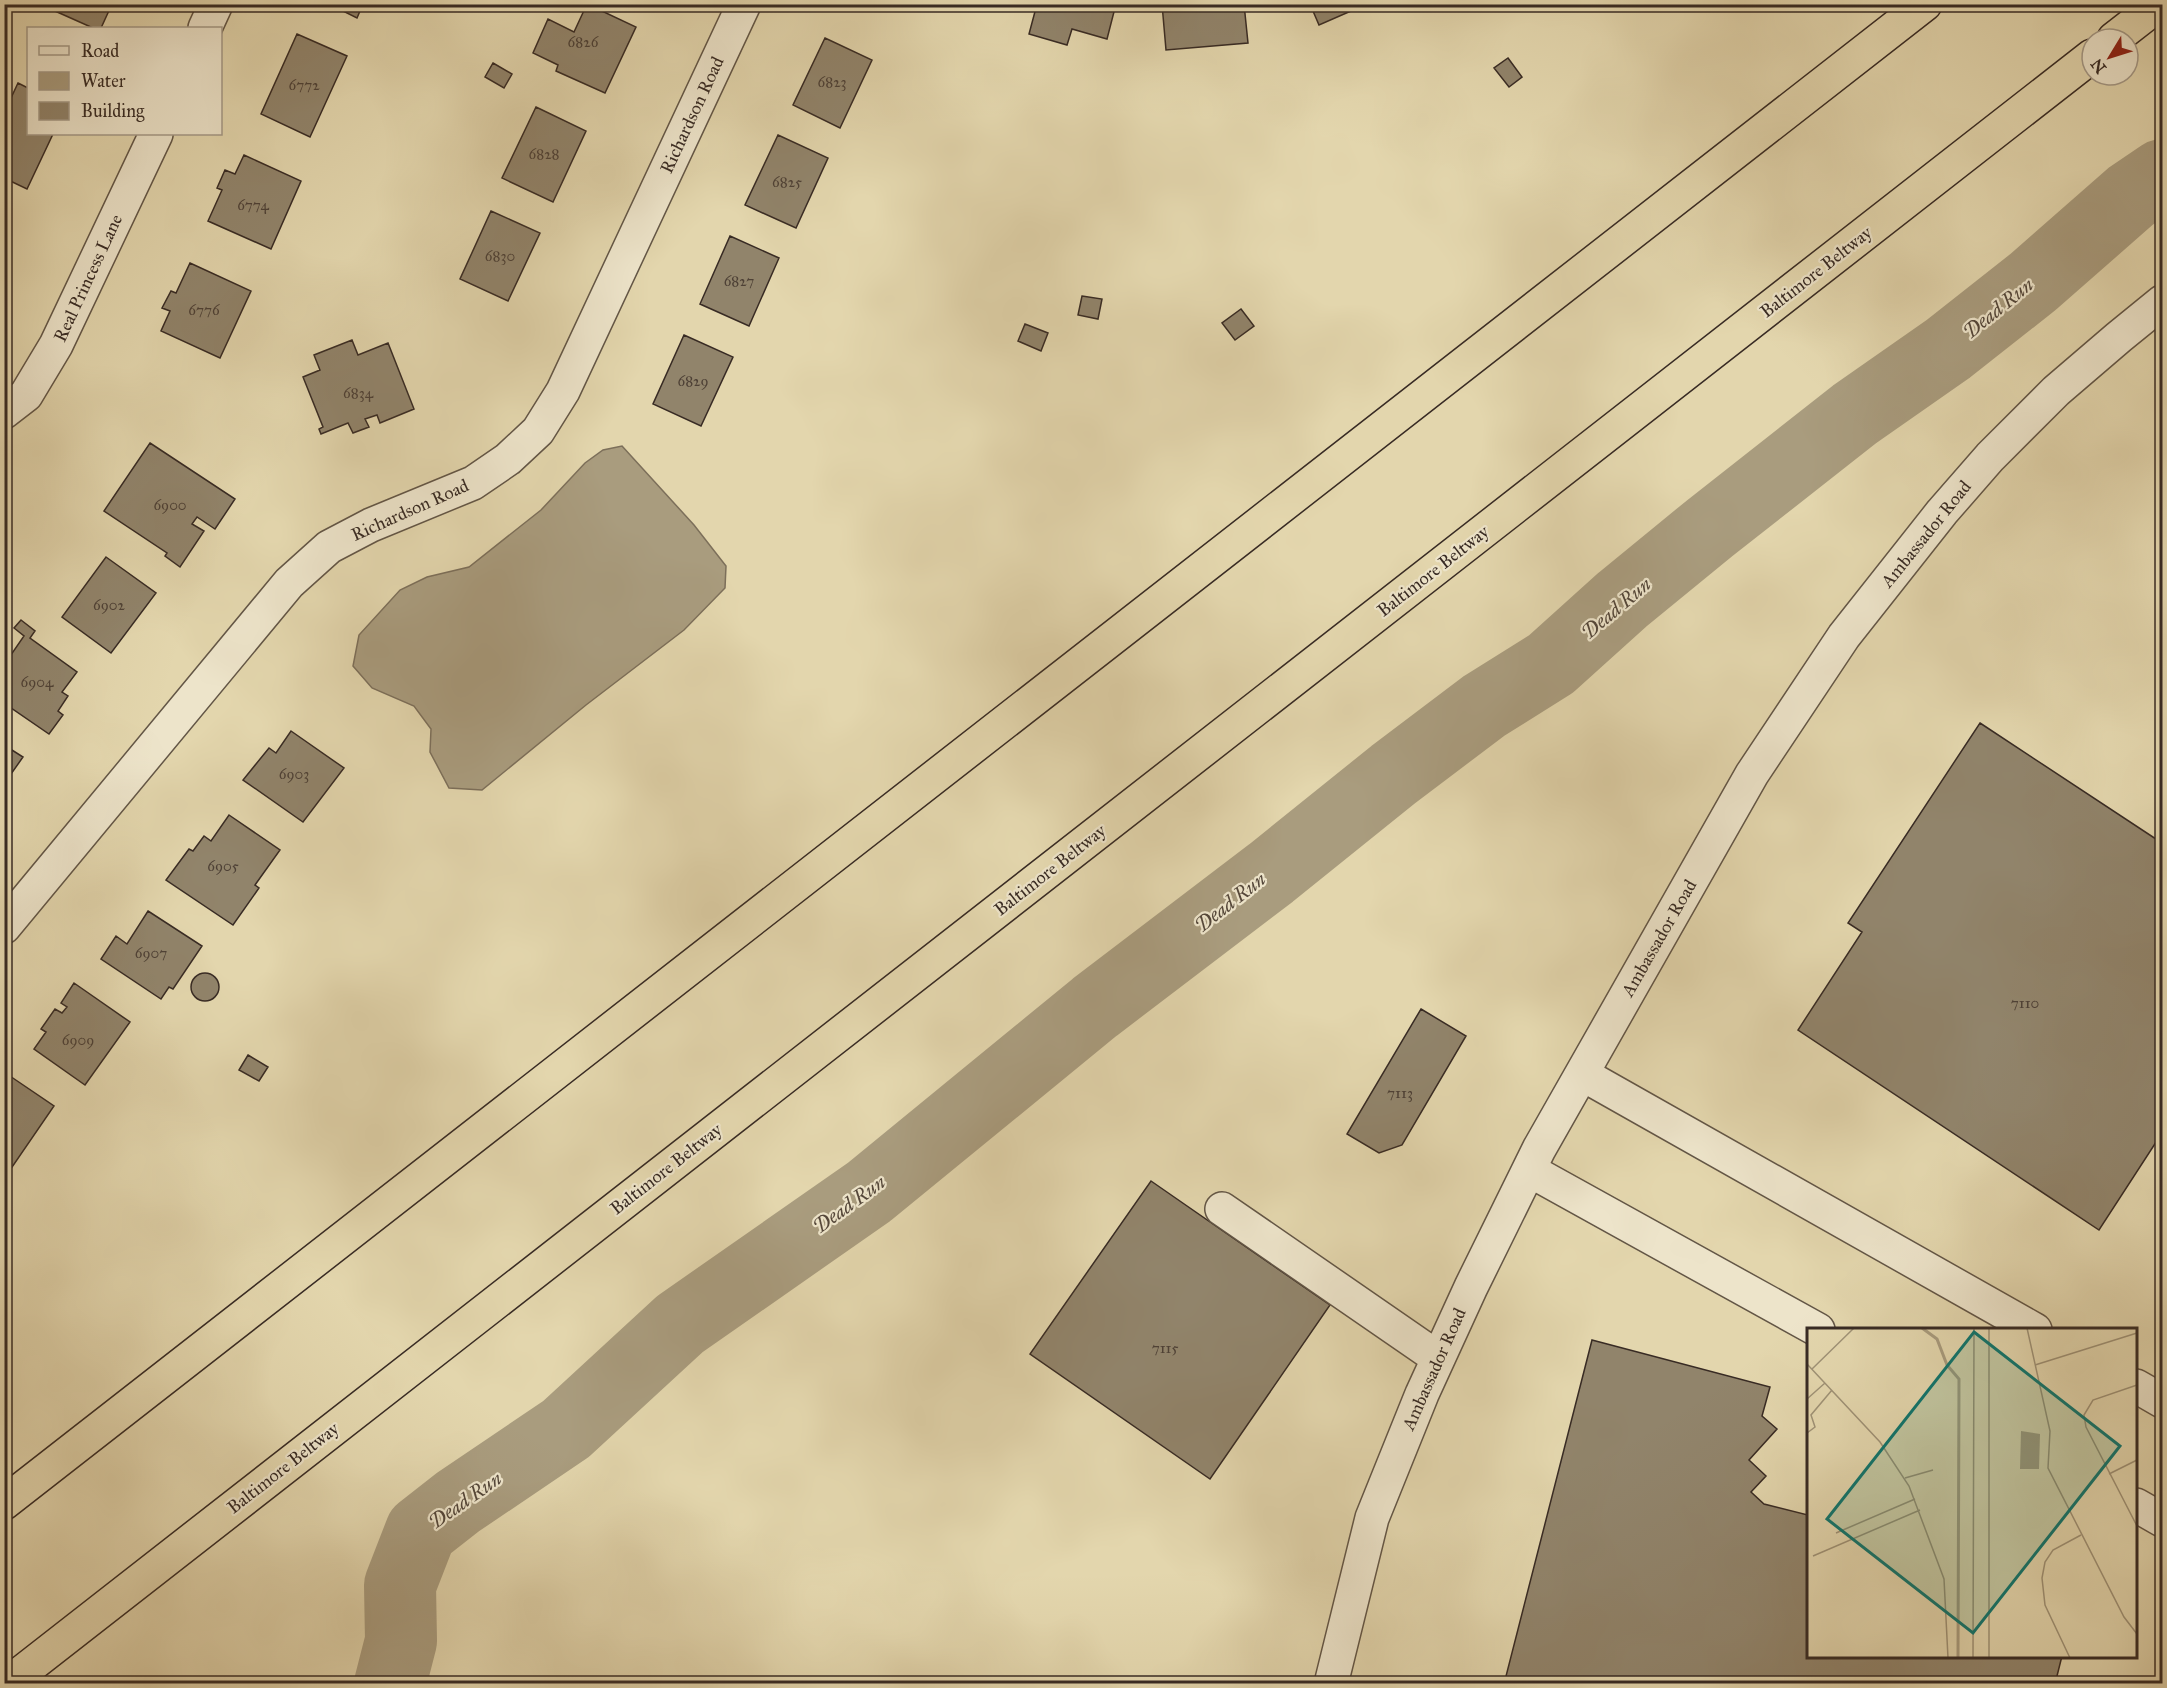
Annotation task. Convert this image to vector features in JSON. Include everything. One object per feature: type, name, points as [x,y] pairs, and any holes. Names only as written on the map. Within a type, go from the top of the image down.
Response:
[{"type":"highway","points":[[4,1503],[1925,4]]},
{"type":"highway","points":[[2129,27],[2158,4]]},
{"type":"highway","name":"Baltimore Beltway","points":[[7,1683],[2080,65]]},
{"type":"street","points":[[205,27],[216,4]]},
{"type":"street","name":"Richardson Road","points":[[4,927],[290,583],[328,547],[371,525],[473,483],[508,459],[538,431],[563,392],[744,4]]},
{"type":"street","name":"Real Princess Lane","points":[[4,412],[26,395],[56,345],[156,135]]},
{"type":"street","name":"Ambassador Road","points":[[1331,1683],[1372,1518],[1438,1358],[1529,1170],[1752,774],[1844,636],[1942,512],[1990,457],[2056,391],[2163,302]]},
{"type":"street","points":[[1582,1074],[2033,1328]]},
{"type":"street","points":[[1529,1170],[1816,1328]]},
{"type":"street","points":[[1222,1209],[1438,1358]]},
{"type":"street","points":[[2137,1387],[2163,1401]]},
{"type":"street","points":[[2137,1506],[2163,1520]]},
{"type":"water","points":[[622,446],[694,525],[726,566],[725,588],[684,630],[586,705],[482,790],[449,788],[430,752],[431,729],[414,706],[372,688],[353,666],[359,635],[400,590],[427,577],[469,567],[541,510],[585,463],[603,450]]},
{"type":"building","points":[[58,4],[112,4],[101,27],[91,27],[55,11]]},
{"type":"building","points":[[329,4],[363,4],[357,18]]},
{"type":"building","points":[[587,4],[636,27],[605,93],[556,71],[558,65],[533,53],[548,19],[574,32]]},
{"type":"building","points":[[1037,4],[1116,4],[1107,39],[1072,29],[1067,45],[1029,34]]},
{"type":"building","points":[[1162,4],[1244,4],[1248,43],[1166,50]]},
{"type":"building","points":[[1310,4],[1367,4],[1319,25]]},
{"type":"building","points":[[297,34],[347,56],[310,137],[261,114]]},
{"type":"building","points":[[825,38],[872,60],[840,128],[793,105]]},
{"type":"building","points":[[1508,58],[1522,77],[1509,87],[1494,68]]},
{"type":"building","points":[[493,63],[512,74],[504,88],[485,77]]},
{"type":"building","points":[[18,83],[27,88],[27,135],[53,135],[27,189],[4,178],[4,113]]},
{"type":"building","points":[[536,107],[586,131],[553,202],[502,178]]},
{"type":"building","points":[[778,135],[828,158],[796,228],[745,205]]},
{"type":"building","points":[[244,155],[301,181],[271,249],[208,221],[222,190],[217,188],[225,170],[235,174]]},
{"type":"building","points":[[491,211],[540,233],[508,301],[460,279]]},
{"type":"building","points":[[730,236],[779,258],[749,326],[700,304]]},
{"type":"building","points":[[190,263],[251,291],[220,358],[161,331],[170,311],[162,308],[171,291],[176,293]]},
{"type":"building","points":[[1082,296],[1102,299],[1098,319],[1078,315]]},
{"type":"building","points":[[1241,309],[1254,326],[1235,340],[1222,323]]},
{"type":"building","points":[[1025,324],[1048,333],[1041,351],[1018,341]]},
{"type":"building","points":[[684,335],[733,357],[701,426],[653,404]]},
{"type":"building","points":[[352,340],[358,355],[388,343],[414,409],[380,423],[377,415],[365,419],[369,427],[353,433],[348,423],[321,434],[319,429],[323,427],[303,377],[320,370],[314,355]]},
{"type":"building","points":[[150,443],[235,499],[215,529],[197,517],[192,524],[204,531],[180,567],[165,556],[167,553],[104,511]]},
{"type":"building","points":[[106,557],[156,593],[111,653],[62,617]]},
{"type":"building","points":[[21,620],[35,631],[30,638],[77,672],[62,692],[68,696],[58,711],[63,715],[49,734],[4,703],[4,665],[24,636],[14,628]]},
{"type":"building","points":[[1980,723],[2162,843],[2162,1133],[2099,1230],[1798,1030],[1862,932],[1848,923]]},
{"type":"building","points":[[291,731],[344,768],[303,822],[243,780],[269,748],[276,753]]},
{"type":"building","points":[[4,745],[23,757],[4,784]]},
{"type":"building","points":[[229,815],[280,850],[255,885],[259,888],[233,925],[166,880],[189,849],[193,851],[204,836],[211,841]]},
{"type":"building","points":[[148,911],[202,946],[173,989],[169,987],[161,999],[101,959],[116,936],[127,944]]},
{"type":"building","points":[[205,973],[215,977],[219,987],[215,997],[205,1001],[195,997],[191,987],[195,977]]},
{"type":"building","points":[[74,983],[130,1022],[85,1085],[34,1049],[46,1032],[41,1029],[55,1009],[62,1013],[67,1007],[61,1003]]},
{"type":"building","points":[[1421,1009],[1466,1036],[1402,1145],[1379,1153],[1347,1134]]},
{"type":"building","points":[[248,1055],[268,1067],[259,1081],[239,1070]]},
{"type":"building","points":[[4,1072],[54,1106],[8,1173],[4,1170]]},
{"type":"building","points":[[1151,1181],[1330,1305],[1210,1479],[1030,1354]]},
{"type":"building","points":[[1592,1340],[1770,1387],[1762,1416],[1777,1429],[1749,1460],[1766,1476],[1751,1492],[1764,1504],[1807,1515],[1807,1658],[2062,1658],[2055,1684],[1504,1684]]},
{"type":"waterway","name":"Dead Run","points":[[390,1684],[401,1641],[400,1585],[421,1531],[458,1502],[566,1429],[680,1324],[869,1192],[1095,1007],[1271,873],[1394,774],[1484,706],[1551,664],[1622,600],[1710,528],[1855,414],[1948,349],[2033,282],[2131,196],[2162,175]]}]
